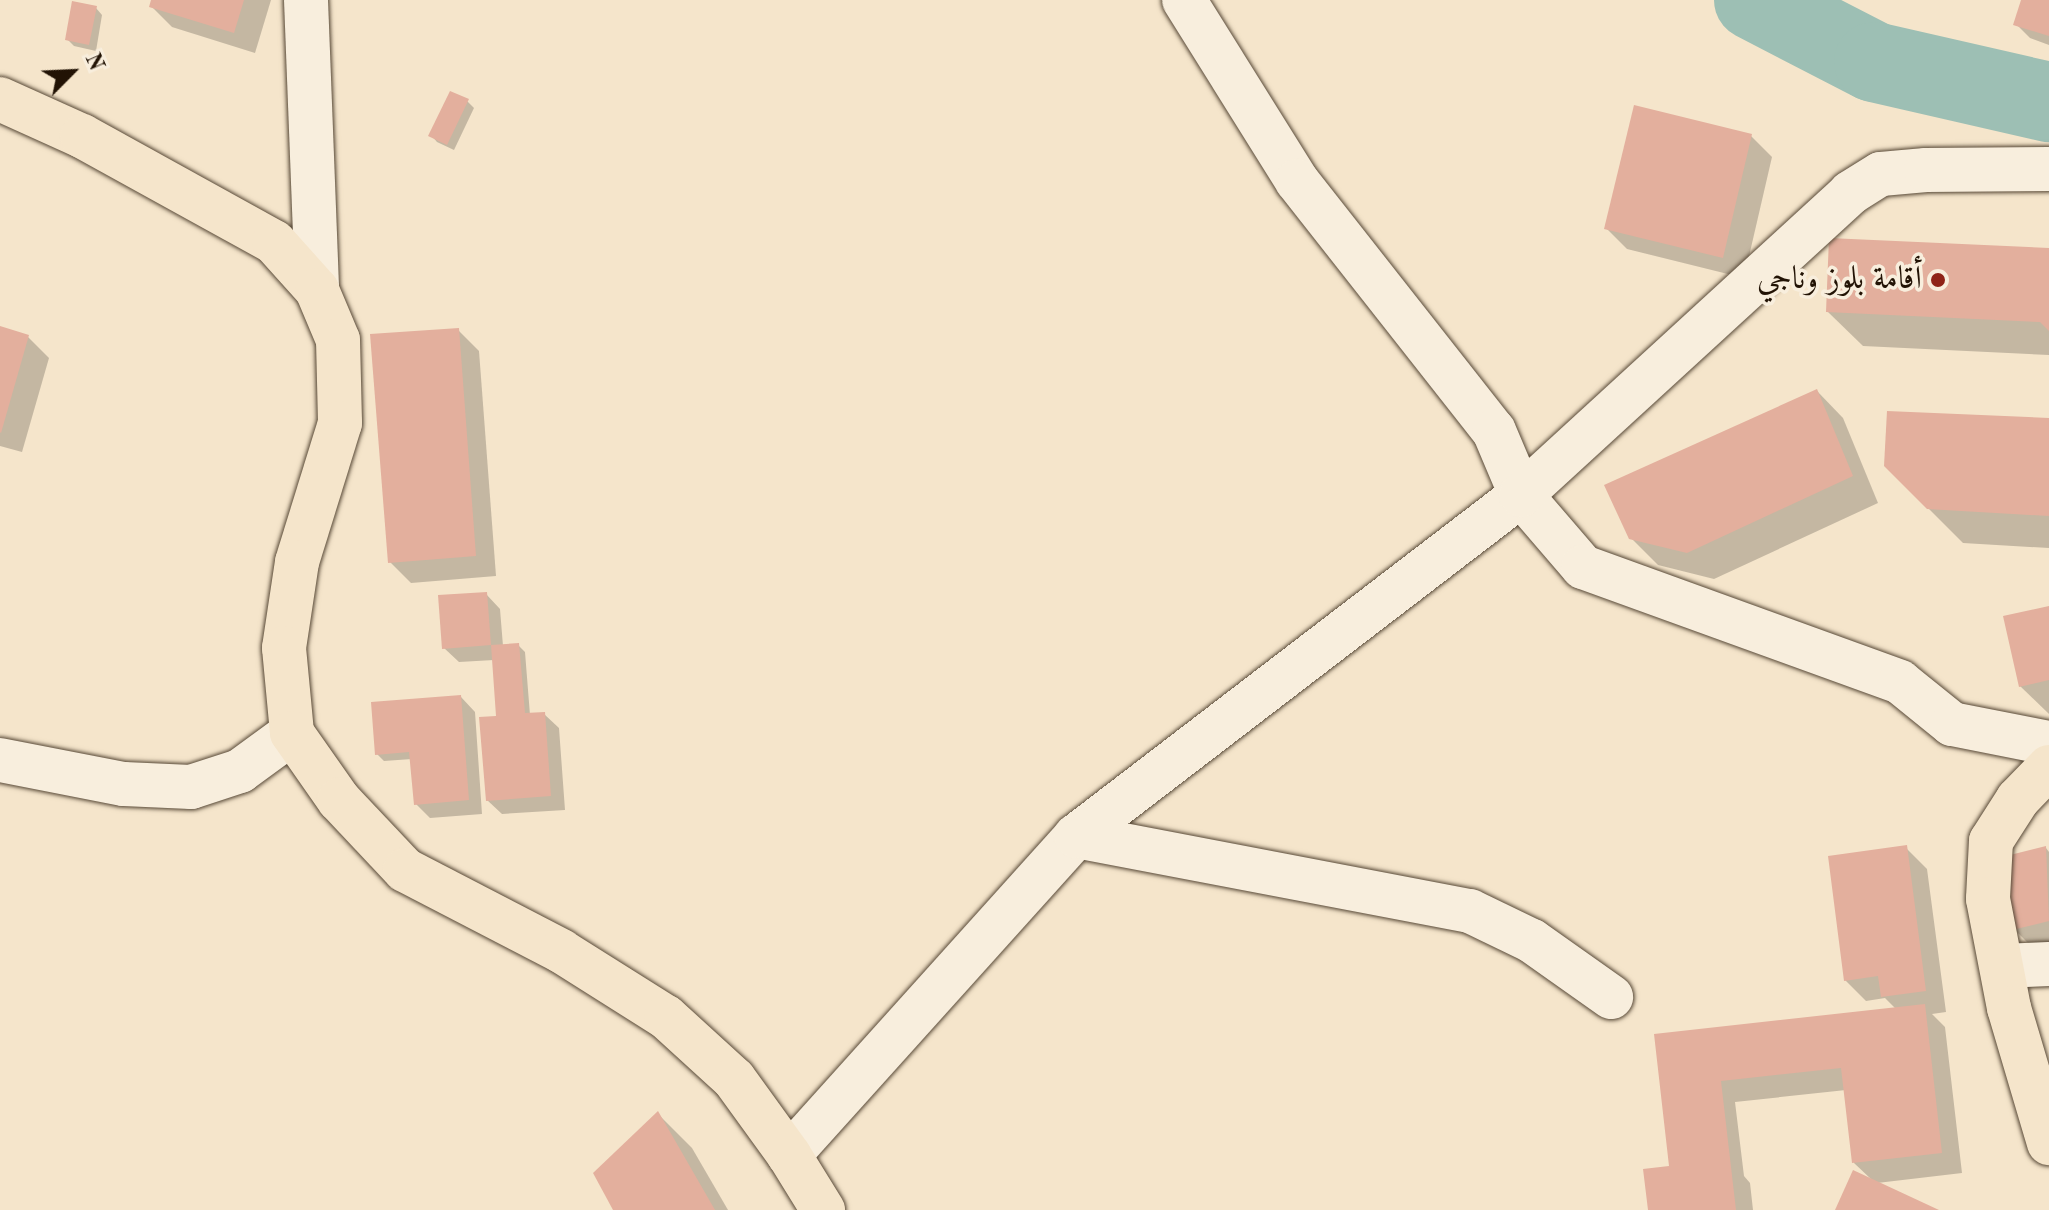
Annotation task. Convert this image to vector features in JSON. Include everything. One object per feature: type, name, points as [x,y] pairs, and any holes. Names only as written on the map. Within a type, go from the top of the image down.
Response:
[{"type":"main road","points":[[0,99],[82,136],[274,242],[317,290],[338,340],[340,423],[297,562],[284,648],[292,733],[339,800],[405,870],[561,951],[666,1017],[734,1079],[789,1155],[823,1210]]},
{"type":"main road","points":[[2049,767],[2018,799],[1991,841],[1988,899],[2009,1008],[2049,1143]]},
{"type":"street","points":[[306,0],[317,290]]},
{"type":"street","points":[[1184,0],[1297,181],[1494,431],[1521,495],[1583,567],[1900,682],[1952,724],[2049,743]]},
{"type":"street","points":[[789,1155],[1076,836],[1521,495],[1850,193],[1881,174],[1926,170],[2049,169]]},
{"type":"street","points":[[0,760],[124,784],[191,787],[240,771],[292,733]]},
{"type":"street","points":[[1076,836],[1470,911],[1532,941],[1611,997]]},
{"type":"street","points":[[2002,966],[2049,964]]},
{"type":"building","points":[[151,0],[244,0],[234,33],[149,7]]},
{"type":"building","points":[[2021,0],[2049,0],[2049,36],[2013,25]]},
{"type":"building","points":[[72,1],[97,6],[89,45],[65,40]]},
{"type":"building","points":[[450,91],[469,99],[447,145],[428,136]]},
{"type":"building","points":[[1634,105],[1752,134],[1723,258],[1604,229]]},
{"type":"building","name":"أقامة بلوز وناجي","points":[[1829,238],[2049,248],[2049,331],[2040,322],[1826,312]]},
{"type":"building","points":[[0,326],[29,335],[1,433],[0,432]]},
{"type":"building","points":[[459,328],[476,556],[388,563],[370,334]]},
{"type":"building","points":[[1817,389],[1853,476],[1687,553],[1629,539],[1604,485]]},
{"type":"building","points":[[1887,411],[2049,418],[2049,516],[1927,509],[1884,466]]},
{"type":"building","points":[[487,592],[491,645],[442,649],[438,595]]},
{"type":"building","points":[[2049,606],[2049,680],[2019,687],[2003,616]]},
{"type":"building","points":[[519,643],[525,713],[545,712],[551,796],[486,801],[479,717],[496,716],[491,645]]},
{"type":"building","points":[[461,695],[469,800],[414,805],[409,752],[375,755],[371,702]]},
{"type":"building","points":[[1907,845],[1926,991],[1881,997],[1878,976],[1844,981],[1828,856]]},
{"type":"building","points":[[2046,846],[2049,921],[2012,930],[1994,859]]},
{"type":"building","points":[[1925,1004],[1942,1153],[1852,1163],[1841,1068],[1721,1081],[1736,1210],[1648,1210],[1643,1169],[1669,1166],[1654,1034]]},
{"type":"building","points":[[658,1111],[715,1210],[613,1210],[593,1173]]},
{"type":"building","points":[[1853,1170],[1939,1210],[1835,1210]]},
{"type":"waterway","points":[[1754,0],[1874,62],[2049,102]]},
{"type":"place","name":"أقامة بلوز وناجي","points":[[1938,280]]}]
